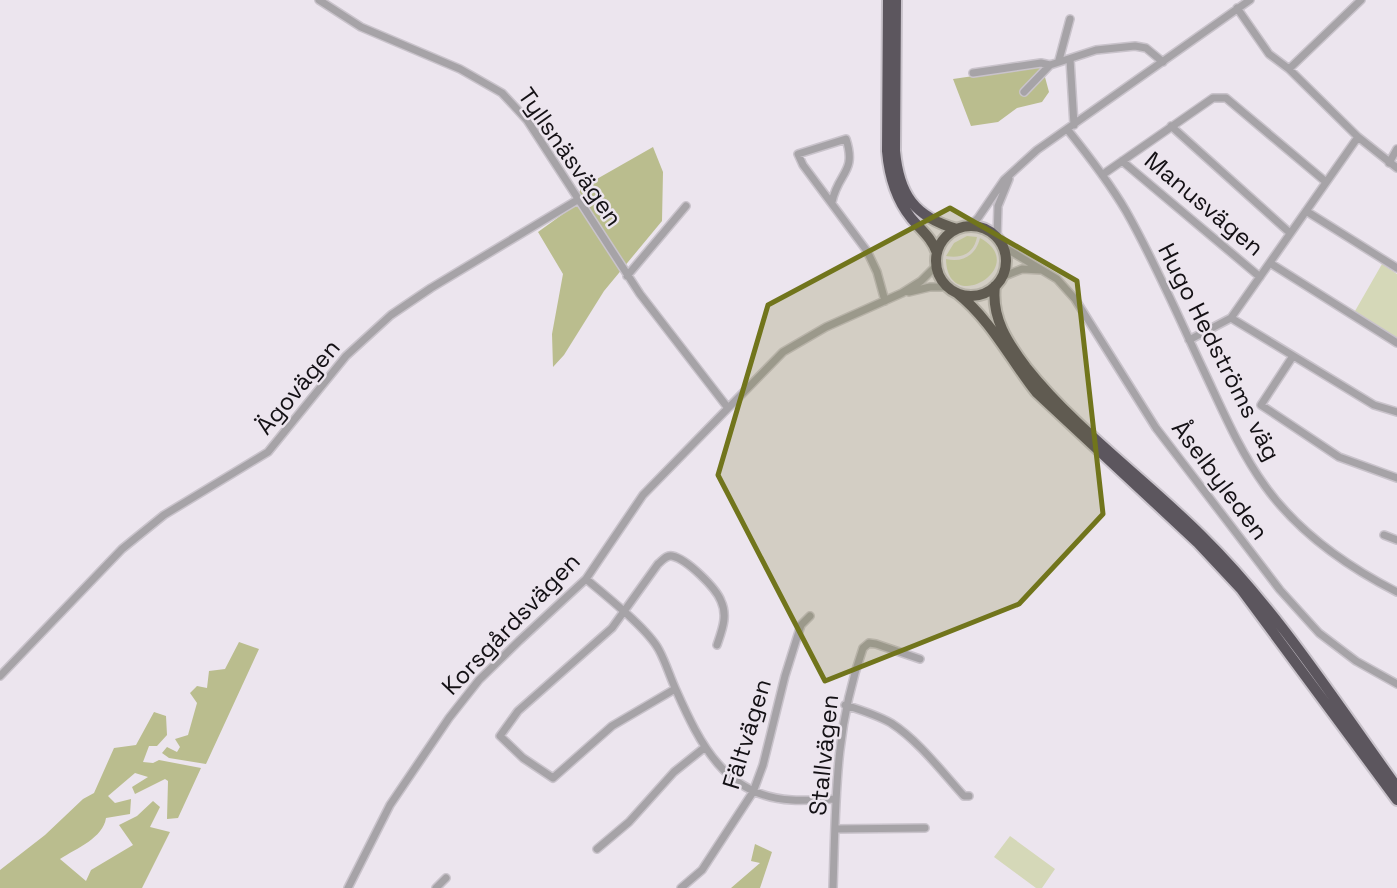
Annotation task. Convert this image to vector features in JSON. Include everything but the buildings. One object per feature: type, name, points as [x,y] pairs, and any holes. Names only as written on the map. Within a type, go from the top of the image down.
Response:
[{"type":"highway","points":[[888,0],[887,151],[890,176],[908,215],[931,240],[937,253]]},
{"type":"highway","points":[[896,0],[895,151],[899,175],[907,197],[916,208],[934,222],[957,229]]},
{"type":"highway","points":[[1397,787],[1248,585],[1203,536],[1069,413],[1026,366],[1002,331],[996,316],[994,303],[1006,261],[1000,242],[985,229],[970,226],[957,229],[942,241],[936,266],[940,277],[985,319],[1037,392],[1198,543],[1241,589],[1397,800]]},
{"type":"highway","points":[[952,290],[974,296],[986,293],[999,281]]},
{"type":"street","name":"Tyllsnäsvägen","points":[[319,0],[361,27],[460,69],[502,93],[527,120],[627,276],[728,408]]},
{"type":"street","points":[[970,226],[1014,170],[1070,127],[1250,0]]},
{"type":"street","points":[[1289,69],[1362,0]]},
{"type":"street","points":[[1237,9],[1269,54],[1289,69],[1358,137],[1397,168]]},
{"type":"street","points":[[1059,60],[1070,19]]},
{"type":"street","points":[[1024,92],[1049,65],[1096,50],[1135,46],[1146,48],[1163,62]]},
{"type":"street","points":[[1070,59],[1070,127]]},
{"type":"street","points":[[973,73],[1041,63],[1049,65]]},
{"type":"street","points":[[1102,175],[1213,98],[1226,98],[1326,182]]},
{"type":"street","points":[[1171,126],[1290,233]]},
{"type":"street","name":"Hugo Hedströms väg","points":[[1070,127],[1125,210],[1164,284],[1241,447],[1266,488],[1304,529],[1338,557],[1369,578],[1397,592]]},
{"type":"street","points":[[1189,340],[1231,318],[1358,137]]},
{"type":"street","points":[[832,202],[835,188],[851,158],[846,139],[798,154],[803,165],[872,261],[885,301]]},
{"type":"street","points":[[1389,163],[1397,149]]},
{"type":"street","name":"Manusvägen","points":[[1122,161],[1260,277]]},
{"type":"street","points":[[1000,242],[998,206],[1014,170]]},
{"type":"street","name":"Ägovägen","points":[[0,676],[122,549],[164,515],[268,452],[346,356],[391,315],[579,199]]},
{"type":"street","points":[[627,276],[686,206]]},
{"type":"street","points":[[1306,211],[1397,268]]},
{"type":"street","name":"Åselbyleden","points":[[1000,242],[1057,279],[1075,299],[1156,428],[1280,590],[1320,633],[1356,661],[1397,684]]},
{"type":"street","points":[[1270,263],[1397,343]]},
{"type":"street","name":"Korsgårdsvägen","points":[[348,888],[390,804],[449,718],[499,660],[586,579],[643,495],[783,352],[796,342],[902,293],[922,281],[936,266]]},
{"type":"street","points":[[999,281],[1023,269],[1045,270]]},
{"type":"street","name":"Korsgårdsvägen","points":[[902,293],[930,287],[952,290]]},
{"type":"street","points":[[1231,318],[1374,405],[1397,412]]},
{"type":"street","points":[[1293,356],[1261,405],[1339,457],[1397,478]]},
{"type":"street","points":[[1384,535],[1397,540]]},
{"type":"street","points":[[675,689],[612,726],[554,778],[523,758],[500,736],[518,711],[611,628],[666,556],[673,556],[711,585],[722,601],[725,620],[717,645]]},
{"type":"street","points":[[586,579],[624,612],[659,648],[675,689],[704,748],[724,772],[753,792],[791,800],[835,799]]},
{"type":"street","name":"Fältvägen","points":[[681,888],[702,870],[753,792],[763,765],[801,625],[810,616]]},
{"type":"street","name":"Stallvägen","points":[[833,888],[838,753],[845,705],[863,648],[869,643],[920,659]]},
{"type":"street","points":[[845,705],[891,723],[908,737],[964,796],[968,796]]},
{"type":"street","points":[[597,849],[629,822],[674,772],[704,748]]},
{"type":"street","points":[[835,829],[925,828]]},
{"type":"street","points":[[436,888],[446,878]]},
{"type":"highlighted area","points":[[950,208],[1077,281],[1103,514],[1019,604],[825,681],[718,475],[768,305]]},
{"type":"green space","points":[[1042,66],[1049,92],[1042,102],[1017,108],[998,122],[971,126],[953,79]]},
{"type":"green space","points":[[653,147],[663,172],[662,221],[604,291],[564,355],[553,367],[552,334],[563,274],[538,232],[574,206],[581,188]]},
{"type":"green space","points":[[967,236],[977,237],[970,251],[962,256],[946,256],[954,243]]},
{"type":"green space","points":[[980,238],[994,249],[997,261],[992,273],[971,286],[959,285],[950,276],[946,259],[958,260],[968,256]]},
{"type":"green space","points":[[1382,264],[1397,274],[1397,339],[1355,311]]},
{"type":"green space","points":[[239,642],[259,649],[206,764],[169,758],[162,753],[167,747],[177,752],[180,747],[175,739],[188,735],[197,703],[190,693],[197,686],[207,688],[209,671],[225,669]]},
{"type":"green space","points":[[154,712],[166,716],[167,735],[157,746],[149,746],[143,762],[153,763],[159,760],[201,768],[178,818],[167,819],[168,781],[165,779],[135,794],[132,787],[148,777],[135,773],[108,796],[115,803],[131,799],[130,814],[106,818],[95,837],[60,859],[86,881],[91,870],[133,845],[119,825],[137,816],[153,801],[160,807],[150,827],[170,832],[142,888],[0,888],[0,870],[45,835],[83,799],[94,793],[114,748],[136,745]]},
{"type":"green space","points":[[1010,836],[1055,869],[1042,888],[1036,888],[994,857]]},
{"type":"green space","points":[[755,844],[772,852],[760,888],[731,888],[760,863],[751,861]]}]
